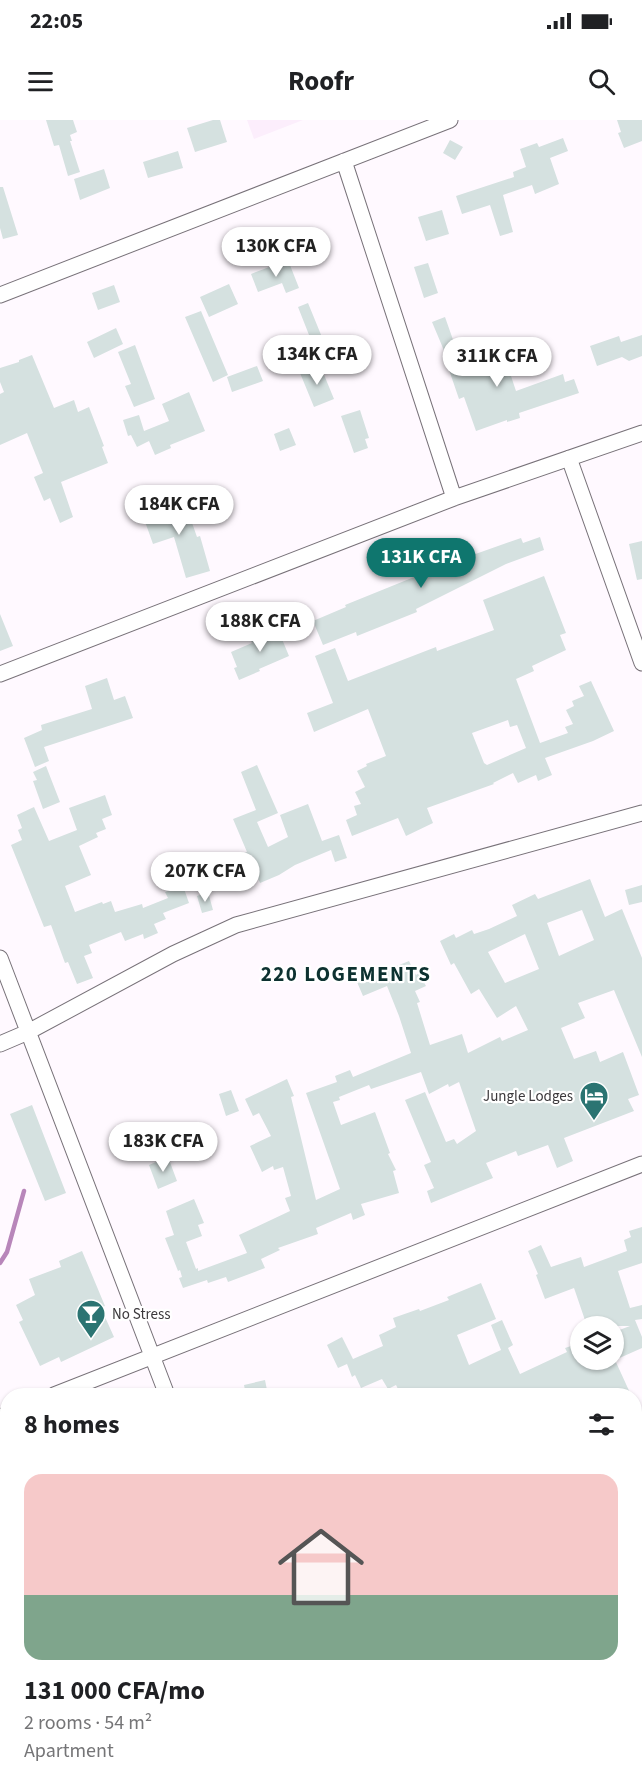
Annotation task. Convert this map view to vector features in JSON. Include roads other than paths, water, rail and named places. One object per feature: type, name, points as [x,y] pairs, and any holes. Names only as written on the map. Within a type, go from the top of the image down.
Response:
[{"type":"street","points":[[0,295],[450,120]]},
{"type":"street","points":[[344,161],[454,498]]},
{"type":"street","points":[[0,674],[454,498],[642,433]]},
{"type":"street","points":[[569,458],[642,663]]},
{"type":"street","points":[[0,1044],[28,1032],[173,954],[236,925],[642,813]]},
{"type":"street","points":[[0,958],[164,1388]]},
{"type":"street","points":[[71,1388],[642,1164]]},
{"type":"waterway","points":[[0,1263],[7,1252],[24,1191]]},
{"type":"place","name":"Jungle Lodges","points":[[594,1122]]},
{"type":"place","name":"No Stress","points":[[91,1340]]},
{"type":"district","name":"220 LOGEMENTS","points":[[346,974]]}]
